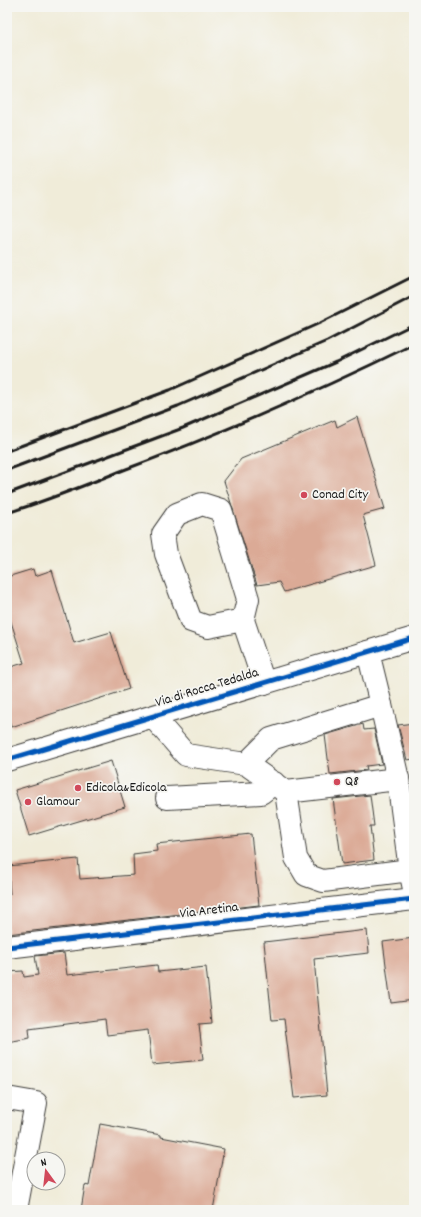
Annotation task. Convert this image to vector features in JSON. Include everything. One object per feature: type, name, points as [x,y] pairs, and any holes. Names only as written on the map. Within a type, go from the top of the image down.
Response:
[{"type":"street","points":[[243,620],[208,627],[191,621],[166,554],[163,534],[176,514],[202,504],[221,510],[248,599],[243,620],[264,683]]},
{"type":"street","name":"Via di Rocca Tedalda","points":[[7,760],[414,638]]},
{"type":"street","points":[[153,717],[186,755],[246,764],[280,788],[296,858],[306,875],[323,881],[412,880],[398,779],[368,652]]},
{"type":"street","points":[[246,764],[270,739],[381,705]]},
{"type":"street","points":[[167,798],[261,793],[280,788],[398,779]]},
{"type":"street","name":"Via Aretina","points":[[7,947],[414,899]]},
{"type":"street","points":[[7,1098],[36,1103],[16,1210]]},
{"type":"building","name":"Conad City","points":[[357,417],[385,509],[363,515],[376,565],[284,592],[279,582],[257,585],[224,481],[241,459],[335,420],[337,427]]},
{"type":"building","points":[[33,569],[35,576],[52,570],[74,643],[111,632],[129,689],[11,727],[7,713],[7,668],[24,663],[7,609],[7,577]]},
{"type":"building","points":[[414,723],[414,759],[407,760],[398,725]]},
{"type":"building","points":[[363,724],[364,730],[374,729],[382,764],[366,766],[367,770],[330,774],[325,735]]},
{"type":"building","points":[[111,761],[125,807],[29,836],[15,790]]},
{"type":"building","points":[[370,795],[374,826],[370,826],[374,860],[342,864],[333,799]]},
{"type":"building","points":[[251,834],[259,905],[7,934],[7,894],[10,894],[8,866],[78,859],[80,879],[134,875],[133,854],[157,851],[156,844]]},
{"type":"building","points":[[367,930],[369,953],[314,959],[327,1095],[294,1098],[284,1019],[272,1020],[264,942]]},
{"type":"building","points":[[414,938],[414,1000],[391,1003],[383,942]]},
{"type":"building","points":[[64,953],[67,975],[157,965],[158,972],[206,967],[212,1023],[199,1024],[203,1060],[152,1065],[148,1030],[107,1035],[105,1019],[29,1029],[30,1038],[7,1042],[7,972],[23,971],[24,977],[38,975],[35,956]]},
{"type":"building","points":[[100,1124],[161,1135],[161,1137],[224,1149],[213,1210],[81,1210],[85,1185],[89,1186]]},
{"type":"railway","points":[[7,451],[170,390],[320,323],[414,276]]},
{"type":"railway","points":[[7,470],[178,406],[327,341],[414,296]]},
{"type":"railway","points":[[7,494],[183,428],[336,362],[414,324]]},
{"type":"railway","points":[[7,513],[64,493],[232,427],[414,344]]},
{"type":"cycle path","points":[[7,760],[414,638]]},
{"type":"cycle path","points":[[7,947],[414,899]]},
{"type":"place","name":"Conad City","points":[[304,495]]},
{"type":"place","name":"Q8","points":[[337,782]]},
{"type":"place","name":"Edicola&Edicola","points":[[78,788]]},
{"type":"place","name":"Glamour","points":[[28,802]]}]
